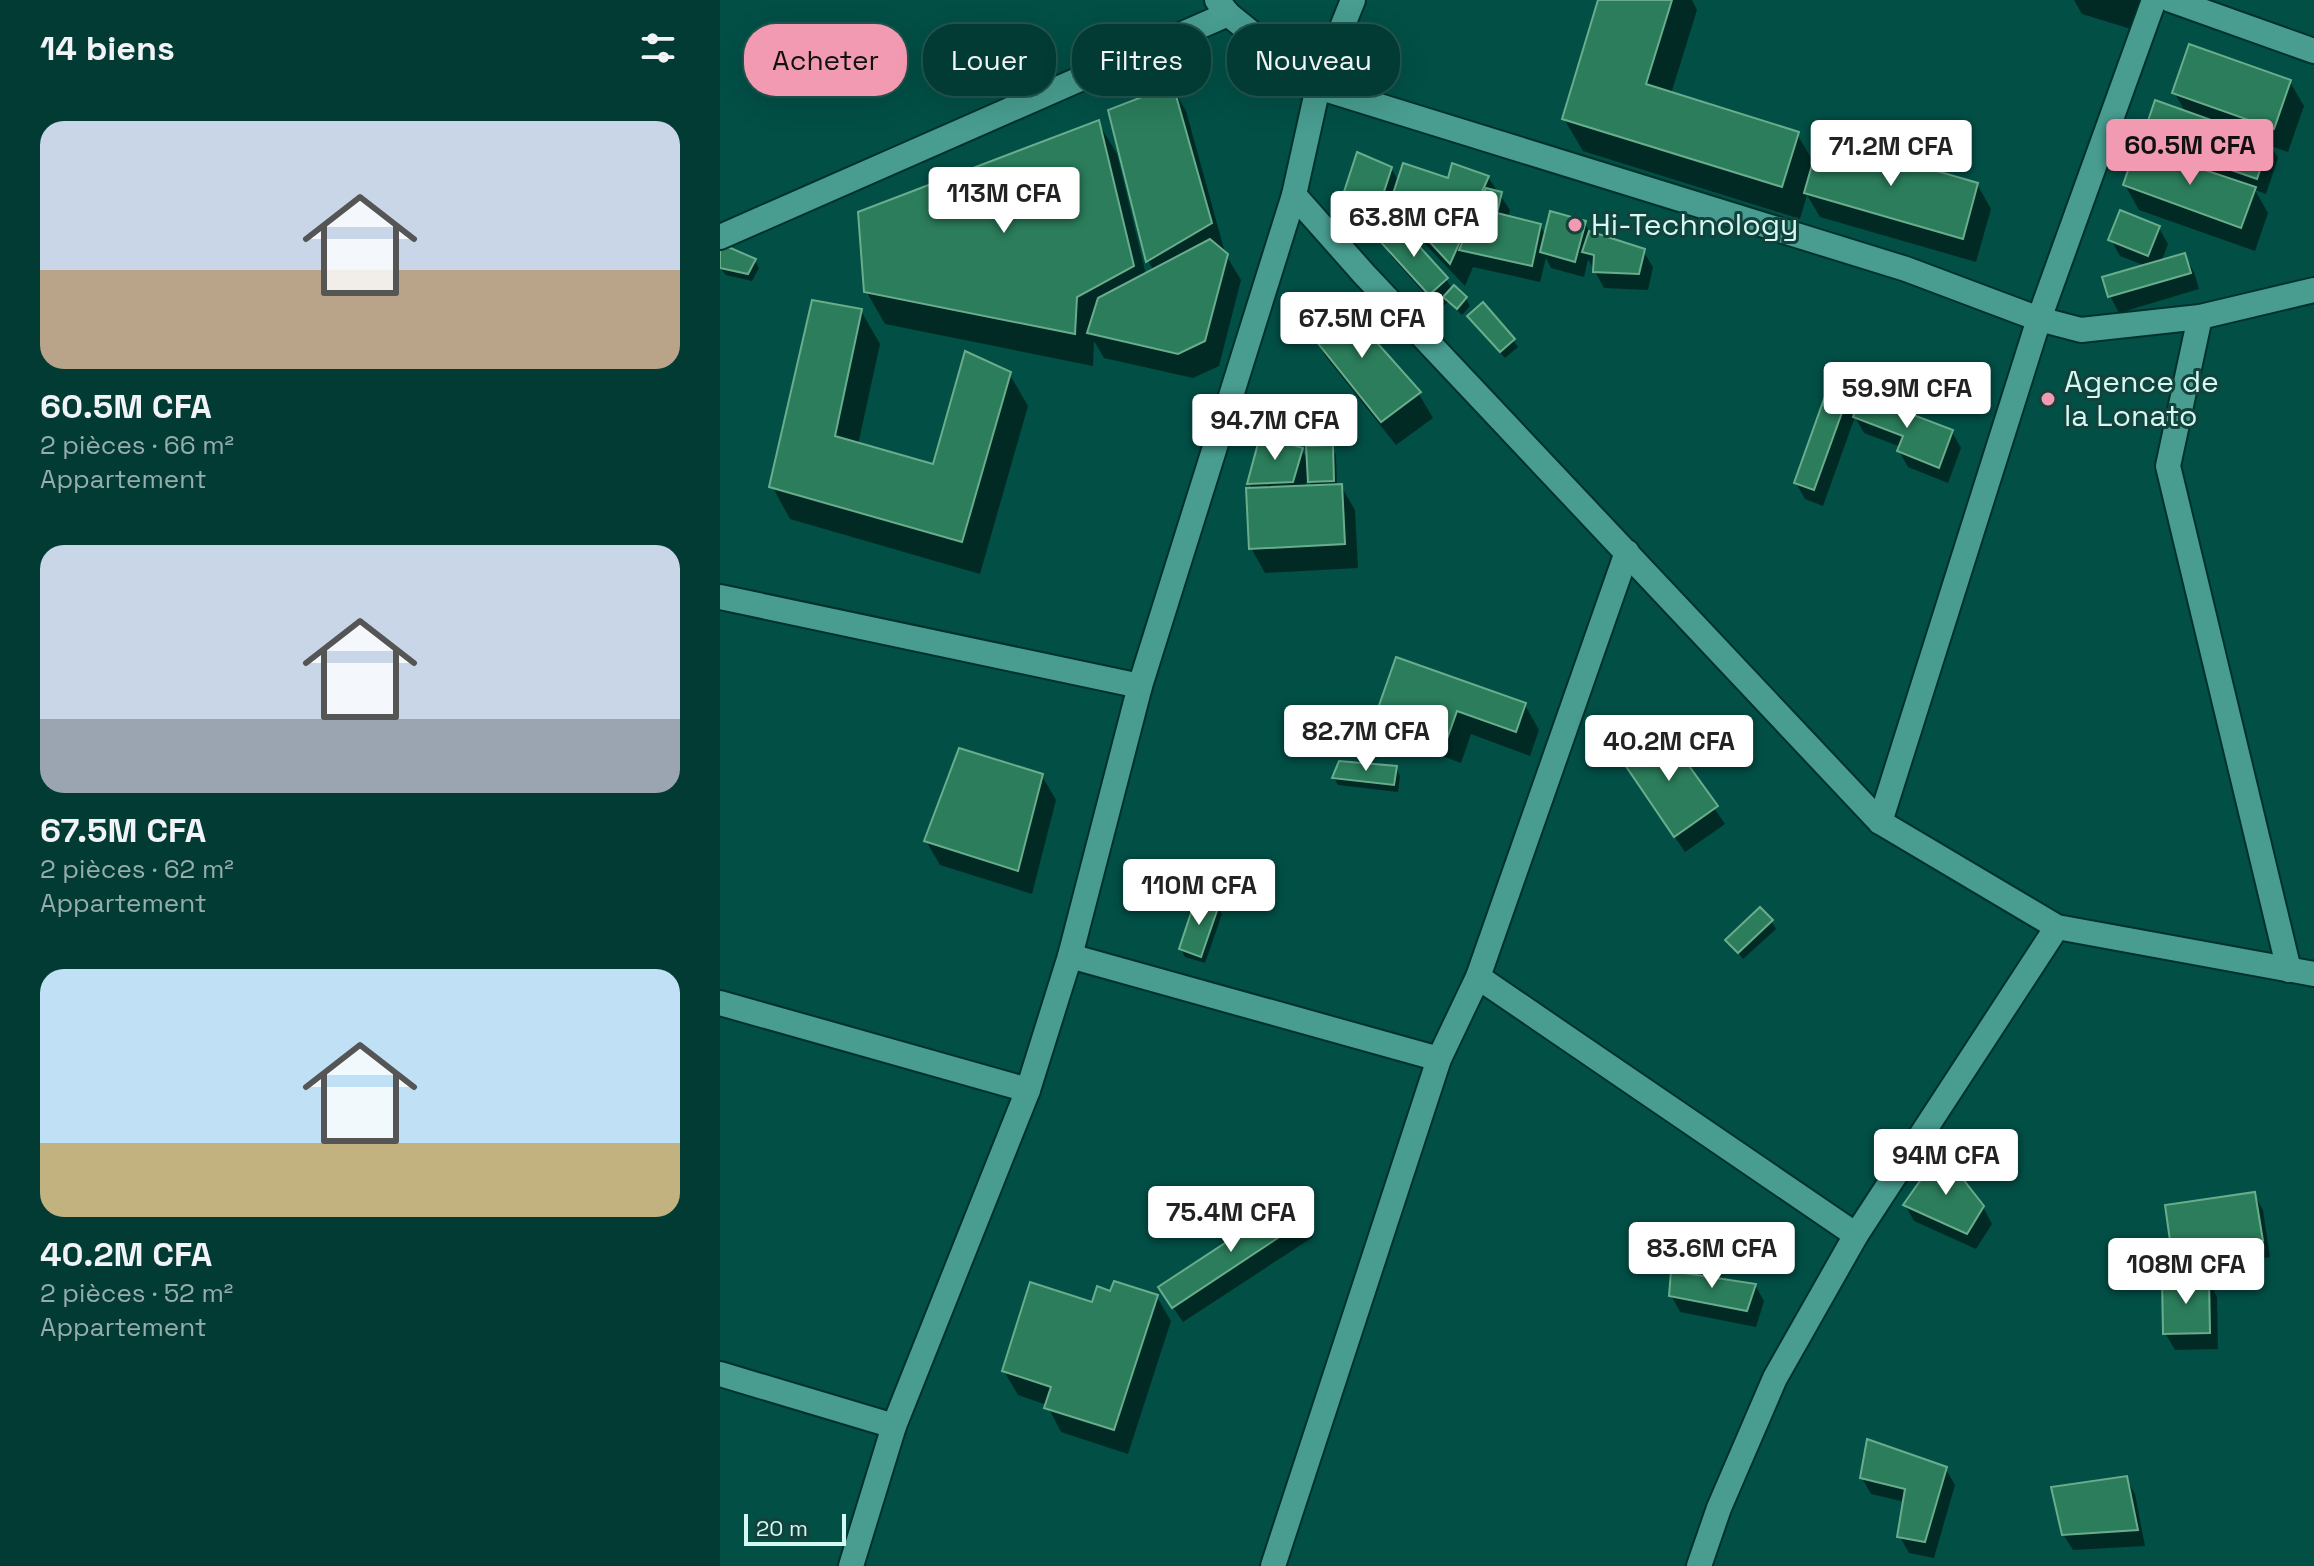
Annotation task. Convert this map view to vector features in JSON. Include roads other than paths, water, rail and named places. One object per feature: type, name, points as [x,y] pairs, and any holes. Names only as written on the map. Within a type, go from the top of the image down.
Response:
[{"type":"street","points":[[1343,24],[1353,0]]},
{"type":"street","points":[[1880,822],[2039,319],[2154,0]]},
{"type":"street","points":[[2171,0],[2314,51]]},
{"type":"street","points":[[720,237],[1222,7],[1242,24]]},
{"type":"street","points":[[851,1566],[894,1426],[1028,1090],[1070,956],[1140,686],[1294,195],[1316,96]]},
{"type":"street","points":[[1347,96],[1906,269],[2039,319],[2081,330],[2200,317],[2314,290]]},
{"type":"street","points":[[1294,195],[1364,274],[1880,822],[2057,927],[2314,974]]},
{"type":"street","points":[[2200,317],[2168,466],[2289,970]]},
{"type":"street","points":[[1273,1566],[1439,1059],[1478,977],[1627,552]]},
{"type":"street","points":[[720,597],[1140,686]]},
{"type":"street","points":[[1699,1566],[1719,1508],[1775,1378],[1856,1235],[2057,927]]},
{"type":"street","points":[[1070,956],[1439,1059]]},
{"type":"street","points":[[1478,977],[1856,1235]]},
{"type":"street","points":[[720,1003],[1028,1090]]},
{"type":"street","points":[[720,1374],[894,1426]]},
{"type":"place","name":"Hi-Technology","points":[[1575,225]]},
{"type":"place","name":"Agence de la Lonato","points":[[2048,399]]}]
